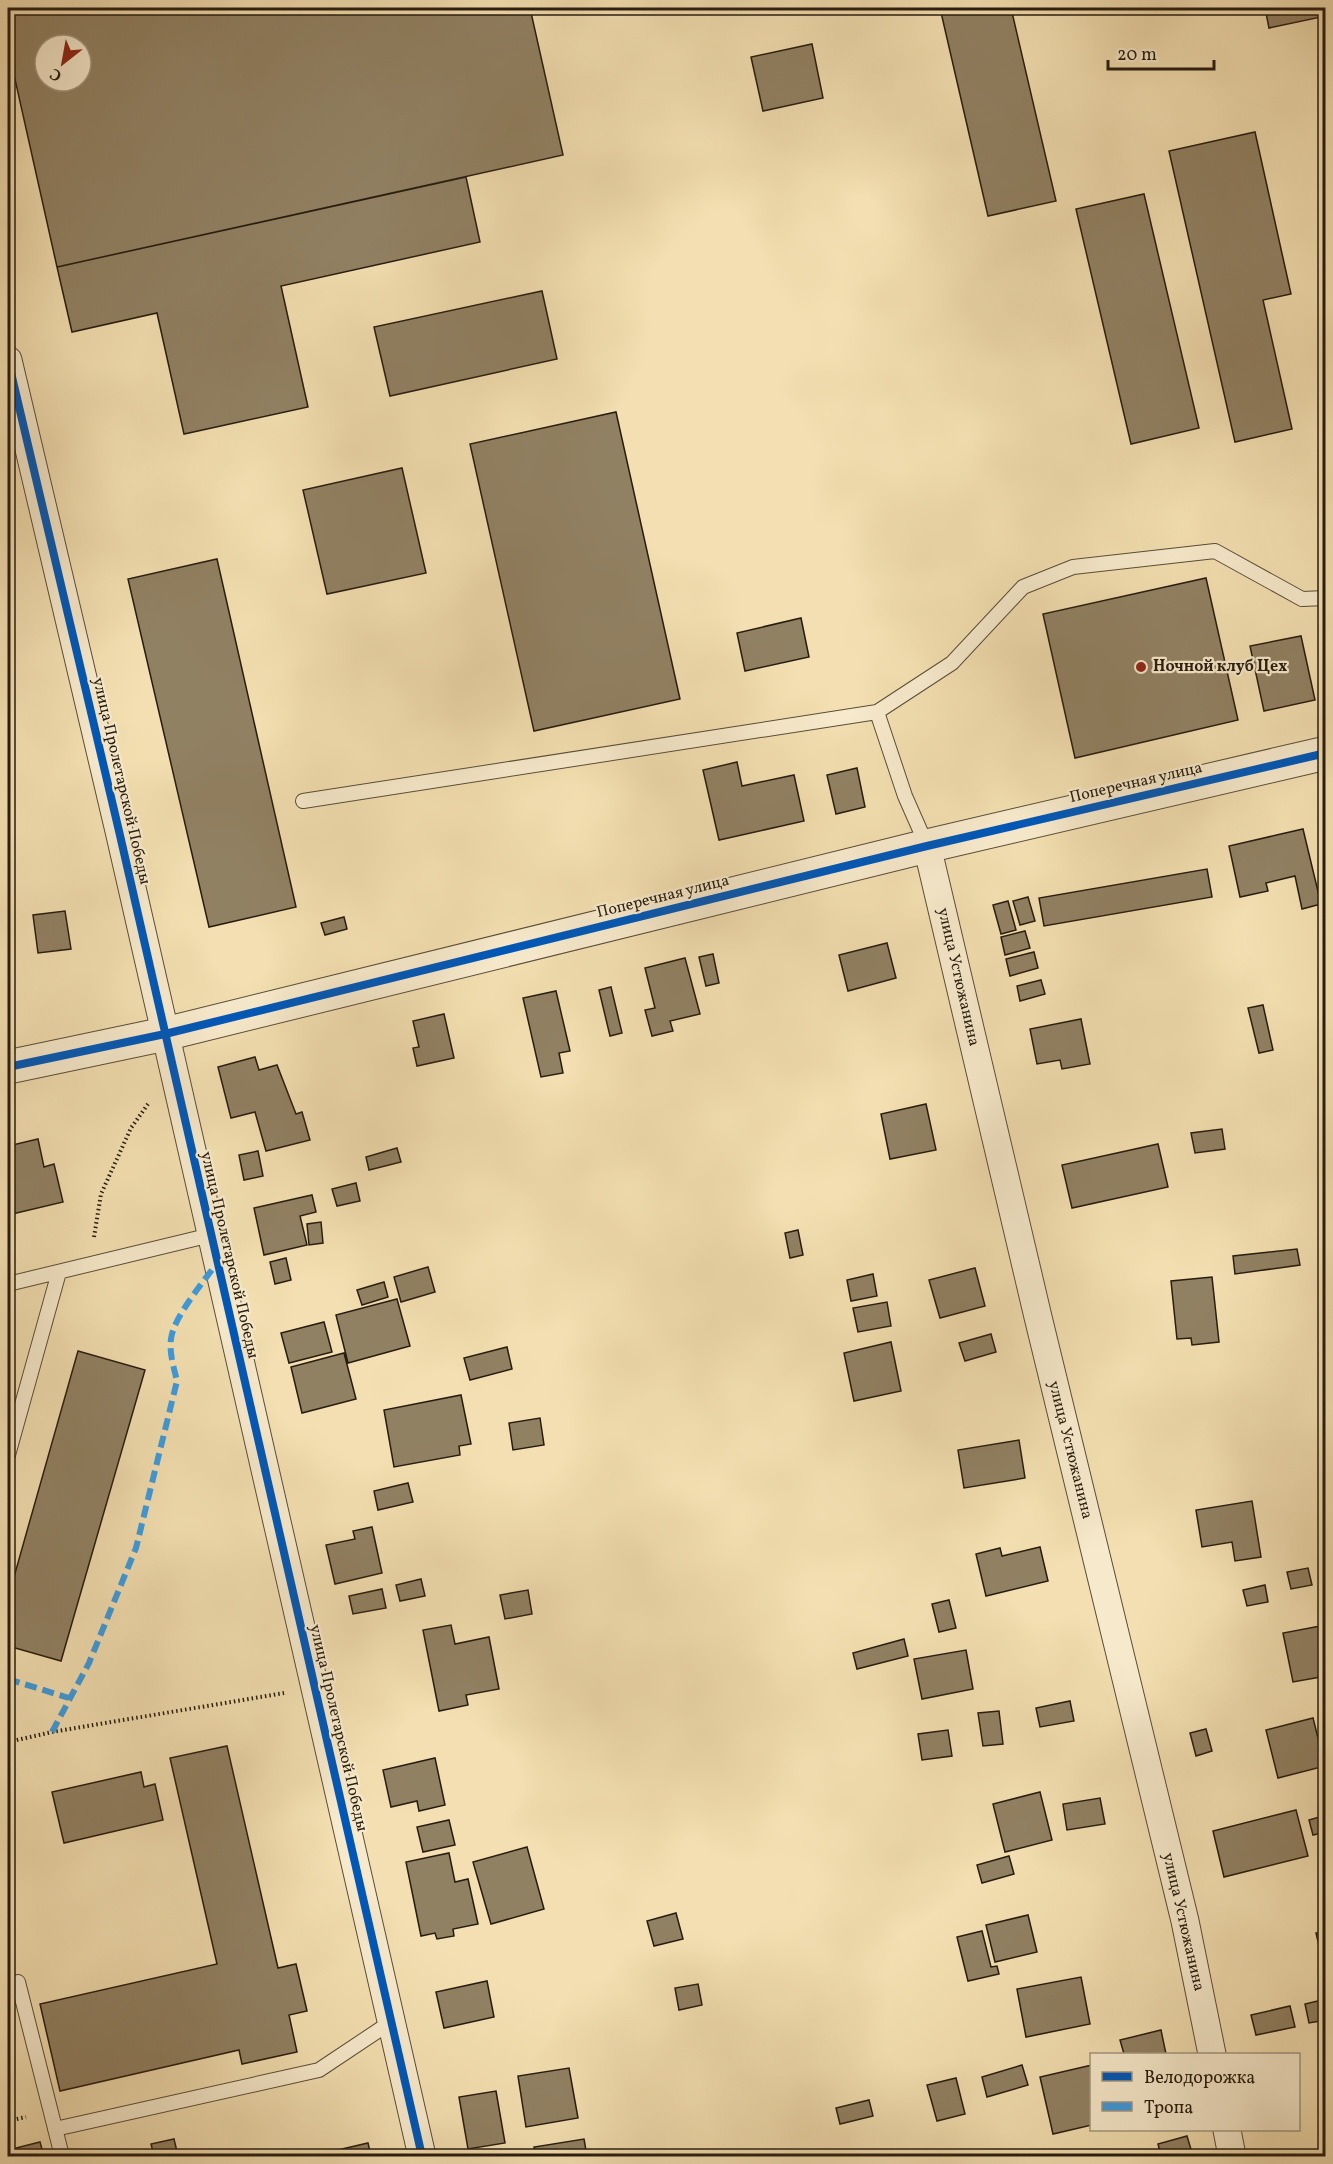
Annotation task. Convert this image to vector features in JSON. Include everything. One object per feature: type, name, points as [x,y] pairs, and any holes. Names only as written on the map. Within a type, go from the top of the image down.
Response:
[{"type":"street","name":"улица Пролетарской Победы","points":[[8,360],[119,831],[422,2157]]},
{"type":"street","name":"Поперечная улица","points":[[8,1067],[165,1035],[927,846],[1326,753]]},
{"type":"street","name":"улица Устюжанина","points":[[927,846],[1040,1328],[1182,1909],[1212,2053]]},
{"type":"street","points":[[1227,2131],[1232,2157]]},
{"type":"lane","points":[[303,801],[877,712],[952,663],[1023,587],[1073,567],[1215,551],[1302,599],[1326,598]]},
{"type":"lane","points":[[877,712],[905,796],[927,846]]},
{"type":"lane","points":[[8,1284],[211,1235]]},
{"type":"lane","points":[[8,1455],[58,1272]]},
{"type":"lane","points":[[18,1982],[62,2157]]},
{"type":"lane","points":[[55,2129],[319,2070],[391,2022]]},
{"type":"path","points":[[89,1265],[101,1194],[131,1128],[173,1070]]},
{"type":"path","points":[[8,1742],[52,1732],[314,1687]]},
{"type":"building","points":[[8,8],[530,8],[563,155],[57,267],[8,48]]},
{"type":"building","points":[[940,8],[1011,8],[1056,201],[988,216]]},
{"type":"building","points":[[1265,8],[1326,8],[1326,16],[1269,28]]},
{"type":"building","points":[[812,44],[823,98],[763,111],[751,57]]},
{"type":"building","points":[[1255,132],[1291,294],[1263,300],[1292,429],[1235,442],[1169,151]]},
{"type":"building","points":[[466,177],[480,242],[281,286],[308,407],[184,434],[157,313],[72,332],[57,267]]},
{"type":"building","points":[[1144,194],[1199,428],[1131,444],[1076,209]]},
{"type":"building","points":[[542,291],[557,359],[390,396],[374,327]]},
{"type":"building","points":[[616,412],[680,699],[534,731],[470,444]]},
{"type":"building","points":[[402,468],[426,573],[327,594],[303,490]]},
{"type":"building","points":[[217,559],[296,907],[209,927],[128,579]]},
{"type":"building","name":"Ночной клуб Цех","points":[[1206,578],[1238,720],[1075,758],[1043,614]]},
{"type":"building","points":[[801,618],[809,657],[745,671],[737,633]]},
{"type":"building","points":[[1301,636],[1315,700],[1264,711],[1250,646]]},
{"type":"building","points":[[737,762],[742,786],[794,775],[804,821],[719,840],[703,770]]},
{"type":"building","points":[[857,768],[865,807],[836,814],[827,775]]},
{"type":"building","points":[[1303,829],[1321,904],[1302,909],[1295,876],[1266,883],[1268,891],[1240,897],[1229,846]]},
{"type":"building","points":[[1207,869],[1212,897],[1044,926],[1039,898]]},
{"type":"building","points":[[1028,897],[1035,921],[1020,925],[1013,901]]},
{"type":"building","points":[[1008,901],[1016,930],[1001,934],[993,905]]},
{"type":"building","points":[[65,911],[71,949],[38,953],[33,915]]},
{"type":"building","points":[[344,917],[347,929],[325,935],[321,923]]},
{"type":"building","points":[[1025,931],[1030,948],[1005,955],[1001,937]]},
{"type":"building","points":[[887,943],[896,978],[848,991],[839,955]]},
{"type":"building","points":[[1034,952],[1038,968],[1010,976],[1006,959]]},
{"type":"building","points":[[713,954],[719,983],[706,986],[699,957]]},
{"type":"building","points":[[685,958],[700,1014],[670,1021],[673,1031],[652,1036],[645,1010],[655,1008],[645,968]]},
{"type":"building","points":[[1041,980],[1045,994],[1020,1001],[1017,986]]},
{"type":"building","points":[[611,987],[622,1033],[610,1036],[599,990]]},
{"type":"building","points":[[556,991],[570,1051],[559,1053],[563,1073],[541,1077],[523,998]]},
{"type":"building","points":[[1263,1005],[1273,1050],[1259,1053],[1248,1008]]},
{"type":"building","points":[[444,1014],[454,1058],[417,1066],[413,1048],[419,1047],[413,1021]]},
{"type":"building","points":[[1081,1019],[1090,1064],[1062,1069],[1060,1060],[1037,1064],[1030,1029]]},
{"type":"building","points":[[255,1057],[259,1070],[277,1065],[296,1114],[302,1112],[310,1140],[266,1151],[255,1112],[231,1118],[218,1067]]},
{"type":"building","points":[[926,1104],[936,1150],[890,1159],[881,1114]]},
{"type":"building","points":[[1222,1129],[1225,1149],[1195,1153],[1191,1133]]},
{"type":"building","points":[[38,1139],[44,1167],[54,1164],[63,1202],[8,1215],[8,1146]]},
{"type":"building","points":[[1158,1144],[1168,1187],[1072,1208],[1062,1165]]},
{"type":"building","points":[[397,1148],[401,1162],[369,1170],[366,1157]]},
{"type":"building","points":[[258,1151],[263,1176],[244,1180],[239,1155]]},
{"type":"building","points":[[356,1183],[360,1201],[337,1206],[332,1189]]},
{"type":"building","points":[[312,1195],[316,1212],[300,1216],[307,1245],[264,1255],[254,1208]]},
{"type":"building","points":[[321,1222],[323,1243],[309,1245],[307,1224]]},
{"type":"building","points":[[798,1230],[803,1255],[790,1258],[785,1233]]},
{"type":"building","points":[[1297,1249],[1300,1265],[1235,1274],[1233,1256]]},
{"type":"building","points":[[286,1258],[291,1280],[275,1284],[270,1262]]},
{"type":"building","points":[[428,1267],[435,1292],[401,1302],[394,1277]]},
{"type":"building","points":[[975,1268],[985,1306],[940,1318],[929,1280]]},
{"type":"building","points":[[873,1274],[877,1296],[851,1301],[847,1280]]},
{"type":"building","points":[[1212,1277],[1219,1342],[1192,1345],[1191,1338],[1177,1339],[1171,1281]]},
{"type":"building","points":[[384,1282],[388,1297],[362,1305],[357,1290]]},
{"type":"building","points":[[397,1299],[410,1346],[348,1363],[336,1315]]},
{"type":"building","points":[[887,1302],[891,1326],[858,1332],[853,1308]]},
{"type":"building","points":[[324,1322],[332,1352],[289,1363],[281,1333]]},
{"type":"building","points":[[991,1334],[996,1352],[965,1361],[959,1343]]},
{"type":"building","points":[[891,1342],[901,1391],[854,1401],[844,1353]]},
{"type":"building","points":[[507,1347],[512,1369],[470,1380],[464,1358]]},
{"type":"building","points":[[78,1351],[145,1370],[61,1661],[8,1646],[8,1598]]},
{"type":"building","points":[[344,1353],[356,1399],[302,1413],[291,1367]]},
{"type":"building","points":[[461,1395],[471,1444],[459,1446],[460,1455],[394,1467],[384,1410]]},
{"type":"building","points":[[540,1418],[544,1445],[513,1450],[509,1423]]},
{"type":"building","points":[[1019,1440],[1025,1478],[964,1488],[958,1450]]},
{"type":"building","points":[[408,1483],[413,1502],[378,1510],[374,1491]]},
{"type":"building","points":[[1252,1501],[1261,1557],[1235,1561],[1232,1542],[1202,1547],[1196,1510]]},
{"type":"building","points":[[372,1527],[382,1573],[335,1584],[326,1545],[355,1539],[353,1531]]},
{"type":"building","points":[[1040,1547],[1048,1581],[986,1596],[976,1554],[1000,1548],[1002,1556]]},
{"type":"building","points":[[1308,1568],[1312,1585],[1291,1589],[1287,1572]]},
{"type":"building","points":[[421,1579],[425,1596],[400,1601],[396,1585]]},
{"type":"building","points":[[1265,1585],[1268,1602],[1247,1606],[1243,1590]]},
{"type":"building","points":[[382,1589],[386,1608],[353,1614],[349,1596]]},
{"type":"building","points":[[528,1590],[532,1614],[505,1619],[500,1595]]},
{"type":"building","points":[[949,1600],[956,1628],[939,1632],[932,1604]]},
{"type":"building","points":[[451,1625],[455,1644],[489,1637],[499,1689],[466,1695],[468,1705],[439,1711],[423,1630]]},
{"type":"building","points":[[1326,1625],[1326,1676],[1293,1682],[1283,1633]]},
{"type":"building","points":[[904,1639],[908,1656],[857,1669],[853,1653]]},
{"type":"building","points":[[966,1650],[973,1689],[922,1699],[914,1659]]},
{"type":"building","points":[[1070,1701],[1074,1721],[1040,1727],[1036,1708]]},
{"type":"building","points":[[999,1711],[1003,1744],[983,1746],[978,1713]]},
{"type":"building","points":[[1313,1718],[1325,1766],[1278,1778],[1266,1730]]},
{"type":"building","points":[[1206,1729],[1212,1751],[1196,1756],[1190,1733]]},
{"type":"building","points":[[948,1730],[952,1756],[922,1760],[918,1734]]},
{"type":"building","points":[[227,1746],[278,1968],[296,1964],[307,2011],[289,2015],[297,2052],[242,2064],[239,2050],[60,2091],[40,2004],[217,1964],[170,1758]]},
{"type":"building","points":[[435,1758],[445,1805],[419,1811],[417,1801],[391,1807],[383,1770]]},
{"type":"building","points":[[141,1772],[144,1787],[155,1784],[163,1820],[64,1843],[52,1792]]},
{"type":"building","points":[[1040,1792],[1052,1840],[1005,1852],[993,1804]]},
{"type":"building","points":[[1100,1798],[1105,1824],[1067,1830],[1063,1804]]},
{"type":"building","points":[[1296,1810],[1308,1856],[1224,1877],[1213,1831]]},
{"type":"building","points":[[1326,1815],[1326,1832],[1313,1835],[1309,1820]]},
{"type":"building","points":[[449,1820],[455,1845],[423,1852],[417,1827]]},
{"type":"building","points":[[527,1847],[544,1909],[491,1924],[473,1862]]},
{"type":"building","points":[[449,1853],[455,1882],[468,1879],[478,1924],[453,1929],[454,1936],[437,1939],[435,1933],[421,1936],[406,1862]]},
{"type":"building","points":[[1009,1856],[1014,1874],[982,1883],[977,1865]]},
{"type":"building","points":[[676,1913],[683,1939],[654,1946],[647,1921]]},
{"type":"building","points":[[1028,1915],[1037,1952],[995,1962],[986,1925]]},
{"type":"building","points":[[982,1931],[991,1967],[997,1966],[999,1974],[968,1981],[957,1937]]},
{"type":"building","points":[[1326,1931],[1326,1970],[1325,1970],[1316,1933]]},
{"type":"building","points":[[1081,1977],[1090,2024],[1026,2037],[1017,1989]]},
{"type":"building","points":[[487,1981],[494,2017],[444,2028],[436,1992]]},
{"type":"building","points":[[698,1984],[702,2005],[679,2010],[675,1988]]},
{"type":"building","points":[[1326,1999],[1326,2020],[1309,2023],[1305,2004]]},
{"type":"building","points":[[1290,2006],[1295,2027],[1256,2035],[1251,2015]]},
{"type":"building","points":[[1161,2030],[1166,2053],[1124,2053],[1120,2040]]},
{"type":"building","points":[[1022,2065],[1028,2085],[987,2097],[982,2077]]},
{"type":"building","points":[[1090,2065],[1090,2125],[1053,2134],[1040,2077]]},
{"type":"building","points":[[569,2068],[578,2118],[526,2127],[518,2076]]},
{"type":"building","points":[[956,2078],[965,2114],[937,2121],[927,2085]]},
{"type":"building","points":[[496,2091],[505,2143],[468,2149],[459,2097]]},
{"type":"building","points":[[869,2100],[873,2116],[840,2124],[836,2108]]},
{"type":"building","points":[[1187,2136],[1193,2156],[1161,2156],[1158,2144]]},
{"type":"building","points":[[174,2139],[178,2156],[154,2156],[151,2144]]},
{"type":"building","points":[[584,2139],[587,2156],[536,2156],[534,2147]]},
{"type":"building","points":[[40,2142],[44,2156],[8,2156],[8,2150]]},
{"type":"building","points":[[368,2143],[371,2156],[312,2156]]},
{"type":"marked path","points":[[52,1732],[89,1663],[136,1548],[177,1381],[171,1350],[173,1330],[190,1300],[217,1263]]},
{"type":"marked path","points":[[8,1679],[69,1698]]},
{"type":"cycle path","points":[[8,360],[119,831],[422,2156]]},
{"type":"cycle path","points":[[8,1067],[165,1034],[927,846],[1326,753]]},
{"type":"place","name":"Ночной клуб Цех","points":[[1141,667]]}]
